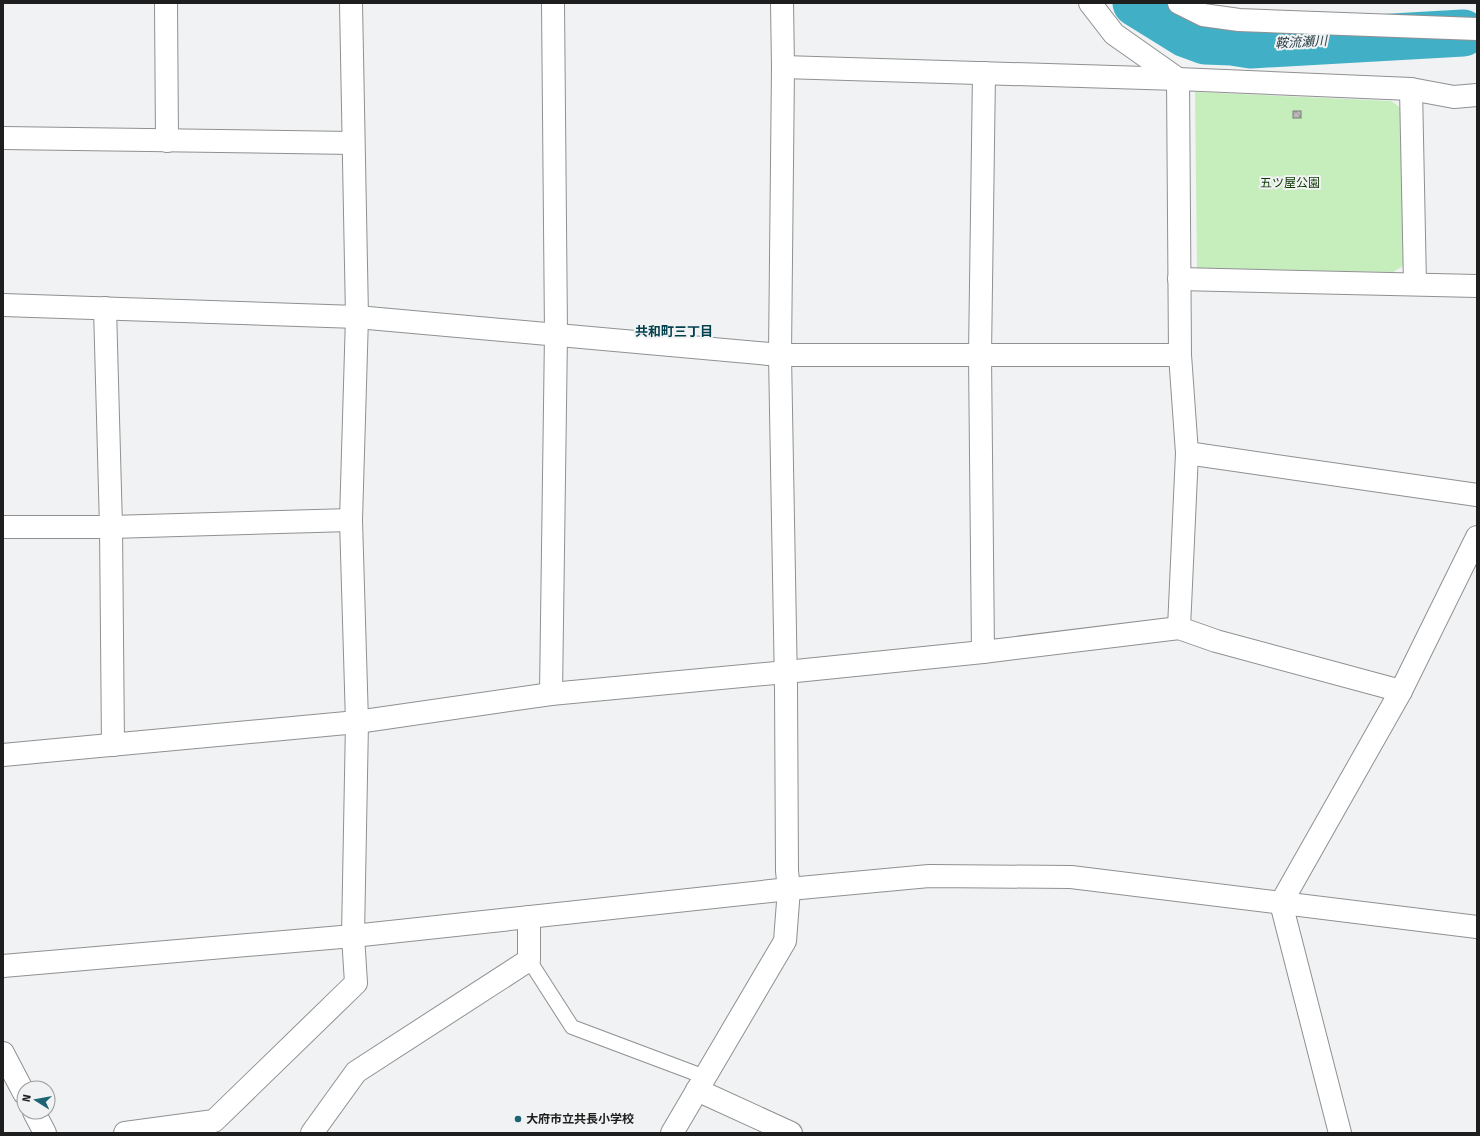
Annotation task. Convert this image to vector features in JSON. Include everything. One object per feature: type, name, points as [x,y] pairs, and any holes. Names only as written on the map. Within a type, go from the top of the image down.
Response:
[{"type":"street","points":[[166,3],[167,141]]},
{"type":"street","points":[[125,1133],[214,1121],[356,983],[353,936],[357,722],[351,520],[357,316],[351,3]]},
{"type":"street","points":[[551,694],[556,334],[553,3]]},
{"type":"street","points":[[672,1133],[784,941],[789,889],[787,871],[786,672],[780,355],[783,67],[782,3]]},
{"type":"street","points":[[1090,3],[1114,34],[1178,79]]},
{"type":"street","points":[[1179,3],[1203,15],[1239,20],[1477,29]]},
{"type":"street","points":[[783,67],[1178,79],[1411,89],[1454,97],[1477,95]]},
{"type":"street","points":[[983,652],[980,355],[984,73]]},
{"type":"street","points":[[1178,79],[1180,355],[1187,453],[1179,628]]},
{"type":"street","points":[[1411,89],[1415,284]]},
{"type":"street","points":[[3,138],[353,144]]},
{"type":"street","points":[[1179,279],[1477,286]]},
{"type":"street","points":[[3,305],[357,316],[780,355],[1180,355]]},
{"type":"street","points":[[105,308],[111,527],[112,745]]},
{"type":"street","points":[[1187,453],[1477,494]]},
{"type":"street","points":[[3,527],[111,527],[351,520]]},
{"type":"street","points":[[1340,1133],[1281,903],[1401,690],[1477,536]]},
{"type":"street","points":[[3,756],[357,722],[551,694],[983,652],[1179,628],[1216,641],[1401,690]]},
{"type":"street","points":[[3,966],[353,936],[789,889],[929,876],[1071,877],[1477,927]]},
{"type":"street","points":[[312,1133],[356,1072],[529,960],[529,917]]},
{"type":"street","points":[[3,1053],[17,1080]]},
{"type":"street","points":[[701,1084],[791,1133]]},
{"type":"street","points":[[38,1120],[45,1133]]},
{"type":"lane","points":[[529,960],[572,1027],[701,1084]]},
{"type":"green space","name":"五ツ屋公園","points":[[1195,92],[1391,101],[1401,108],[1403,266],[1393,272],[1197,268]]},
{"type":"building","points":[[1293,111],[1301,111],[1301,118],[1293,118]]},
{"type":"waterway","name":"鞍流瀬川","points":[[1136,3],[1186,34],[1205,41],[1232,42],[1251,45],[1463,33]]},
{"type":"place","name":"大府市立共長小学校","points":[[518,1119]]},
{"type":"district","name":"共和町三丁目","points":[[674,331]]}]
